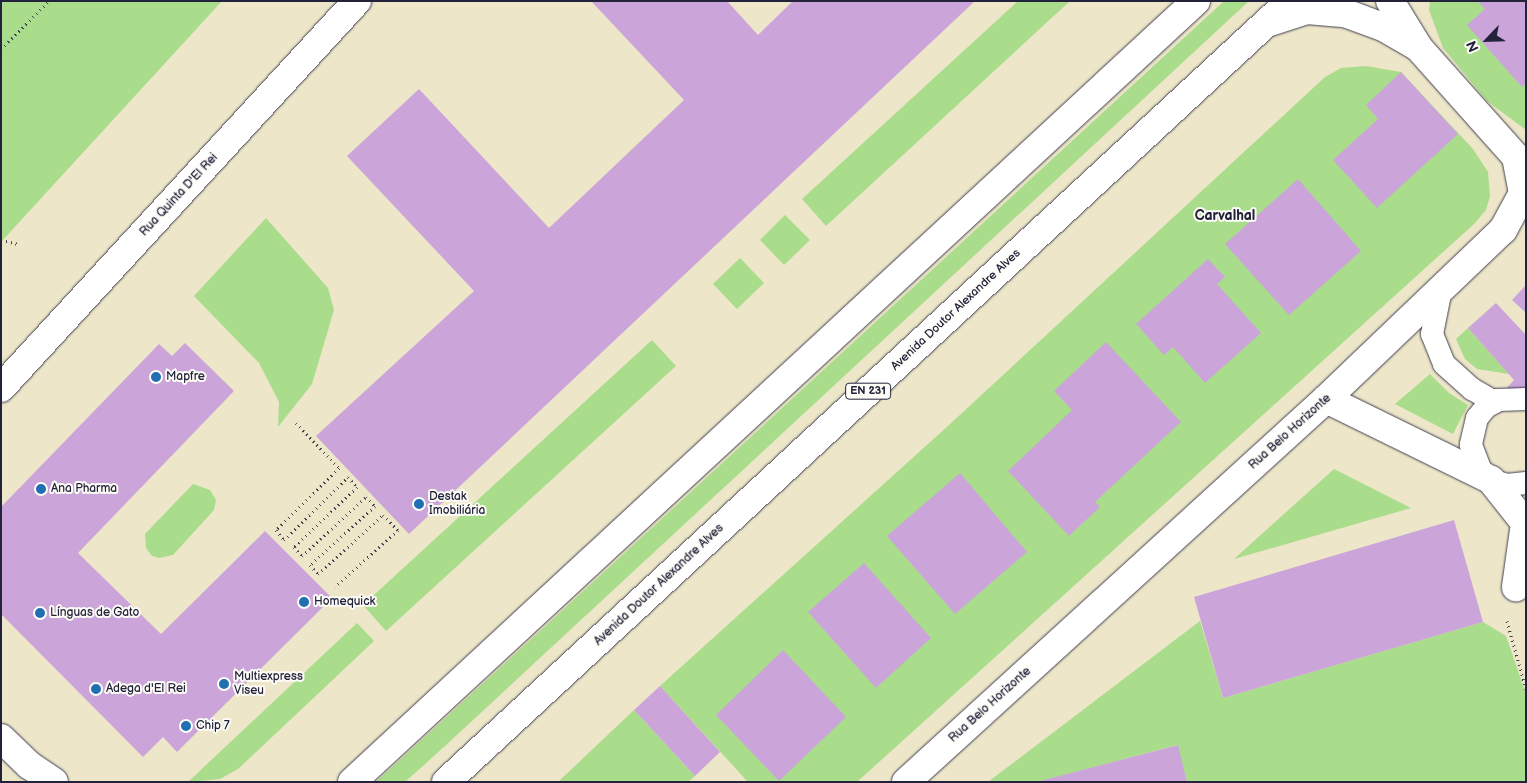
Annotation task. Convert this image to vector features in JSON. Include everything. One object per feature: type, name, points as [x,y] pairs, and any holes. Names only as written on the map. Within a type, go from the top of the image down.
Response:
[{"type":"main road","name":"Rua Quinta D'El Rei","points":[[1,388],[357,1]]},
{"type":"main road","points":[[352,782],[1196,1]]},
{"type":"main road","name":"Avenida Doutor Alexandre Alves","points":[[446,782],[1290,1]]},
{"type":"main road","name":"Rua Belo Horizonte","points":[[906,782],[1326,400],[1503,230],[1524,193],[1516,157],[1419,48],[1390,1]]},
{"type":"main road","name":"Rua Belo Horizonte","points":[[1267,23],[1307,10],[1345,13],[1383,27],[1419,48]]},
{"type":"main road","points":[[1326,400],[1494,483],[1525,523],[1516,587]]},
{"type":"main road","points":[[1,738],[34,773],[54,782]]},
{"type":"lane","points":[[1441,289],[1432,334],[1444,364],[1472,389],[1491,400],[1526,399]]},
{"type":"lane","points":[[1499,400],[1486,407],[1477,418],[1470,445],[1480,469],[1494,483],[1510,496],[1526,499]]},
{"type":"lane","points":[[1494,483],[1526,483]]},
{"type":"path","points":[[1,50],[49,1]]},
{"type":"path","points":[[1,240],[19,244]]},
{"type":"path","points":[[296,423],[339,468],[276,530],[284,540],[348,477],[357,487],[294,547],[302,556],[366,497],[375,506],[310,565],[318,574],[383,515],[398,530],[335,587]]},
{"type":"path","points":[[1516,587],[1506,624],[1526,689]]},
{"type":"green space","points":[[1,1],[222,1],[1,242]]},
{"type":"green space","points":[[1018,1],[1070,1],[826,226],[802,199]]},
{"type":"green space","points":[[1224,1],[1249,1],[405,782],[376,782]]},
{"type":"green space","points":[[1430,1],[1526,1],[1526,130],[1487,101],[1443,48],[1429,10]]},
{"type":"green space","points":[[1366,66],[1401,72],[1473,149],[1488,172],[1490,196],[1486,210],[1474,224],[857,782],[748,782],[660,686],[949,425],[1325,77],[1341,68]]},
{"type":"green space","points":[[785,215],[810,240],[784,265],[760,240]]},
{"type":"green space","points":[[266,218],[328,288],[334,310],[312,384],[278,427],[279,402],[259,363],[194,296]]},
{"type":"green space","points":[[740,258],[764,283],[737,309],[713,284]]},
{"type":"green space","points":[[1468,328],[1509,374],[1477,369],[1465,359],[1456,339]]},
{"type":"green space","points":[[652,340],[676,366],[386,631],[363,605]]},
{"type":"green space","points":[[1430,374],[1449,393],[1468,405],[1453,434],[1395,404]]},
{"type":"green space","points":[[1334,469],[1411,508],[1234,559]]},
{"type":"green space","points":[[193,484],[210,490],[216,500],[214,510],[173,555],[159,558],[152,556],[146,548],[145,534]]},
{"type":"green space","points":[[1200,621],[1223,698],[1483,622],[1506,636],[1526,694],[1526,782],[1187,782],[1177,745],[1038,782],[988,782]]},
{"type":"green space","points":[[357,623],[374,641],[238,769],[220,779],[188,782]]},
{"type":"green space","points":[[634,710],[695,776],[688,782],[558,782]]},
{"type":"building","points":[[591,1],[727,1],[758,35],[793,1],[975,1],[409,534],[316,436],[474,291],[347,156],[419,89],[549,228],[684,100]]},
{"type":"building","points":[[1478,1],[1526,1],[1526,83],[1522,87],[1467,25],[1485,9]]},
{"type":"building","points":[[1401,72],[1458,134],[1377,208],[1333,160],[1378,119],[1366,105]]},
{"type":"building","points":[[1298,179],[1361,251],[1289,315],[1225,244]]},
{"type":"building","points":[[1208,259],[1225,277],[1217,284],[1261,333],[1205,383],[1173,347],[1164,355],[1136,324]]},
{"type":"building","points":[[1526,285],[1526,313],[1512,300]]},
{"type":"building","points":[[1496,303],[1526,335],[1526,410],[1504,391],[1514,380],[1468,328]]},
{"type":"building","points":[[1106,342],[1181,422],[1095,502],[1100,507],[1069,536],[1008,471],[1072,410],[1054,391]]},
{"type":"building","points":[[185,343],[234,391],[78,553],[161,634],[265,531],[332,598],[177,752],[163,737],[143,757],[1,614],[1,507],[159,344],[172,356]]},
{"type":"building","points":[[960,473],[1027,552],[955,614],[887,536]]},
{"type":"building","points":[[1454,520],[1483,622],[1223,698],[1194,597]]},
{"type":"building","points":[[864,563],[931,638],[876,688],[808,612]]},
{"type":"building","points":[[783,650],[846,717],[779,781],[716,715]]},
{"type":"building","points":[[660,686],[720,752],[695,776],[634,710]]},
{"type":"building","points":[[1178,745],[1187,782],[1040,781]]},
{"type":"place","name":"Mapfre","points":[[156,377]]},
{"type":"place","name":"Ana Pharma","points":[[41,489]]},
{"type":"place","name":"Destak Imobiliária","points":[[419,504]]},
{"type":"place","name":"Homequick","points":[[304,602]]},
{"type":"place","name":"Línguas de Gato","points":[[40,613]]},
{"type":"place","name":"Multiexpress Viseu","points":[[224,684]]},
{"type":"place","name":"Adega d'El Rei","points":[[96,689]]},
{"type":"place","name":"Chip 7","points":[[186,726]]},
{"type":"district","name":"Carvalhal","points":[[1225,216]]}]
